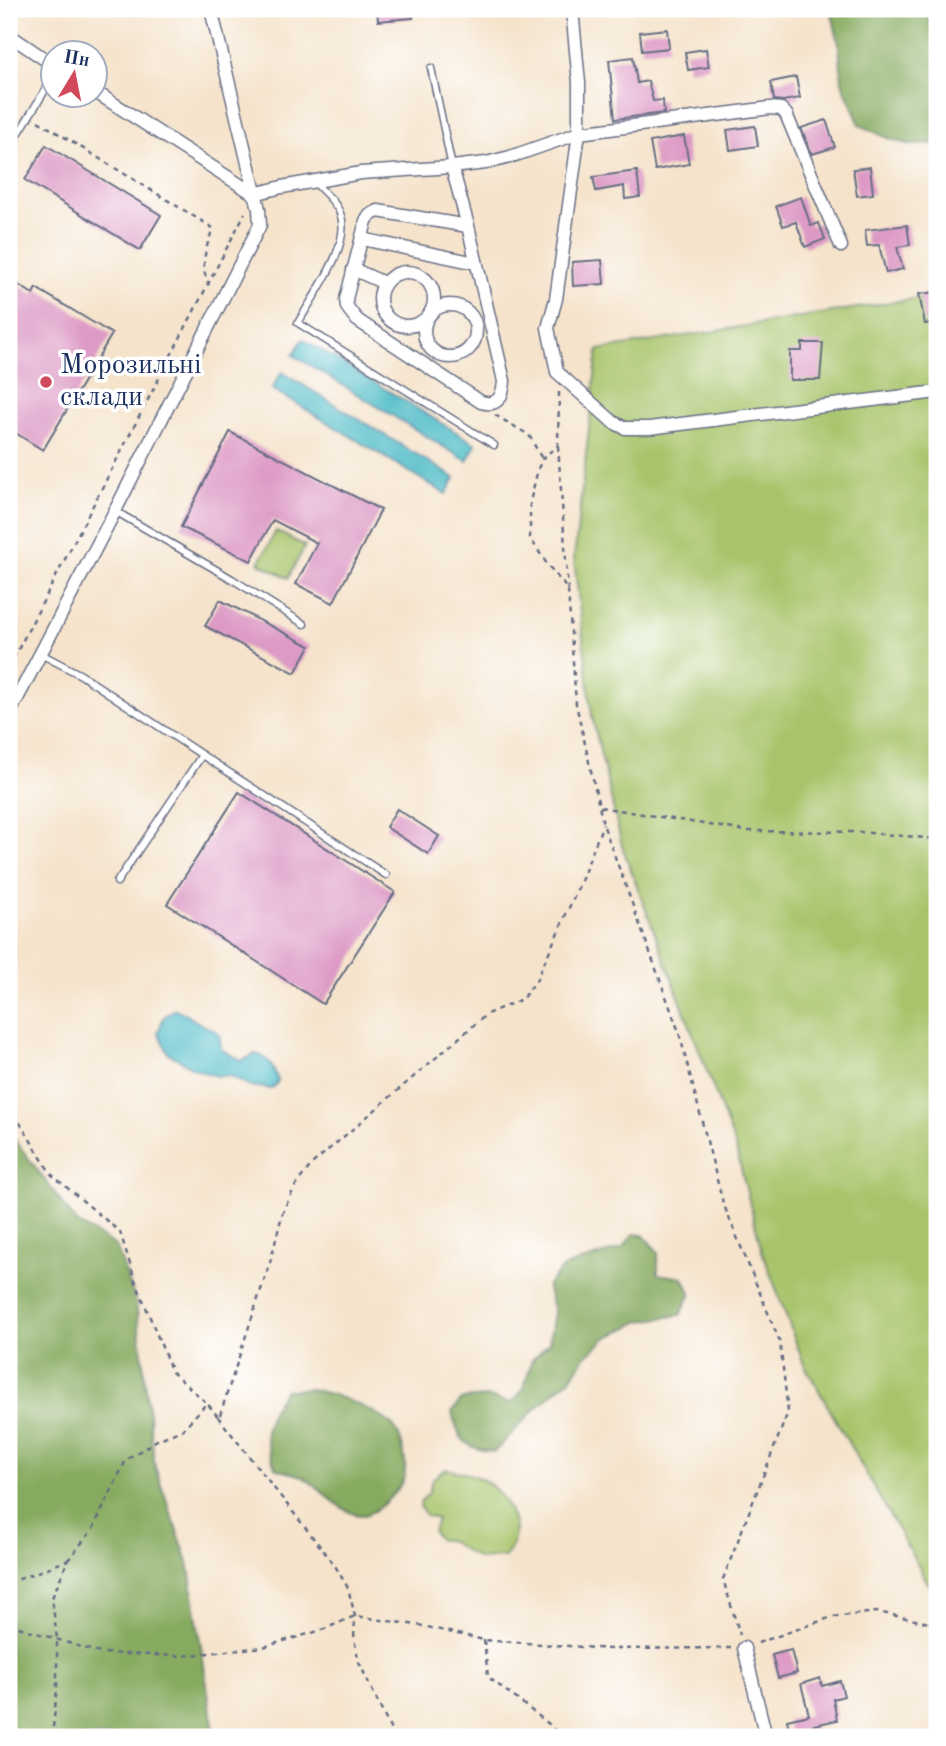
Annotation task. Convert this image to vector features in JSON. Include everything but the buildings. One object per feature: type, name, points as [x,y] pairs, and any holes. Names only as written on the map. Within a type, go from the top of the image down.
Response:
[{"type":"street","points":[[9,714],[260,225],[259,209],[211,9]]},
{"type":"street","points":[[572,9],[579,83],[579,133],[556,299],[548,328],[556,372],[613,422],[625,428],[649,428],[937,392]]},
{"type":"street","points":[[9,35],[38,55]]},
{"type":"street","points":[[108,100],[254,194],[361,173],[452,167],[510,157],[579,133],[770,107],[780,109],[786,114],[841,246]]},
{"type":"street","points":[[452,167],[468,226],[504,381],[504,393],[500,399],[487,404],[357,320],[347,307],[346,299],[366,221],[370,215],[378,211],[468,226]]},
{"type":"street","points":[[362,239],[476,263]]},
{"type":"street","points":[[353,269],[384,283]]},
{"type":"street","points":[[429,315],[425,321],[424,336],[430,349],[436,354],[451,358],[471,348],[475,341],[476,326],[470,313],[464,308],[449,304],[442,306],[429,315],[417,324],[409,326],[394,323],[388,319],[380,305],[380,290],[384,283],[389,277],[404,271],[426,279],[433,292],[433,307],[429,315]]},
{"type":"street","points":[[744,1648],[766,1737]]},
{"type":"lane","points":[[430,68],[452,167]]},
{"type":"lane","points":[[9,149],[38,103]]},
{"type":"lane","points":[[314,181],[340,211],[342,238],[336,256],[298,323],[494,445]]},
{"type":"lane","points":[[115,511],[304,624]]},
{"type":"lane","points":[[41,653],[81,675],[386,876]]},
{"type":"lane","points":[[117,882],[202,755]]},
{"type":"path","points":[[30,116],[213,228],[205,250],[203,273],[209,285]]},
{"type":"path","points":[[9,667],[254,194]]},
{"type":"path","points":[[556,372],[559,386],[558,445],[569,631],[576,704],[598,807],[679,1032],[723,1203],[780,1342],[788,1412],[723,1578],[744,1648]]},
{"type":"path","points":[[487,404],[497,418],[528,435],[542,459]]},
{"type":"path","points":[[558,445],[542,459],[530,502],[530,538],[568,590]]},
{"type":"path","points":[[598,807],[746,831],[860,832],[937,839]]},
{"type":"path","points":[[219,1418],[271,1259],[283,1211],[297,1183],[313,1163],[487,1014],[522,999],[536,981],[581,881],[603,824]]},
{"type":"path","points":[[9,1105],[51,1174],[120,1232],[135,1280],[172,1372],[207,1403],[334,1564],[348,1588],[355,1616],[354,1639],[359,1662],[394,1737]]},
{"type":"path","points":[[52,1737],[57,1689],[57,1639],[52,1598],[68,1560],[93,1529],[126,1460],[158,1440],[181,1430],[207,1403]]},
{"type":"path","points":[[9,1583],[68,1560]]},
{"type":"path","points":[[9,1624],[100,1653],[181,1656],[263,1647],[322,1630],[355,1616],[423,1626],[484,1640],[610,1649],[744,1648],[832,1617],[878,1612],[929,1623],[937,1636]]},
{"type":"path","points":[[929,1623],[937,1616]]},
{"type":"path","points":[[484,1640],[488,1677],[549,1724],[561,1737]]},
{"type":"green space","points":[[831,9],[925,9],[937,40],[937,142],[907,144],[860,125],[842,82],[839,45]]},
{"type":"green space","points":[[937,295],[937,1599],[804,1364],[762,1251],[735,1145],[622,846],[592,716],[574,559],[598,350]]},
{"type":"green space","points":[[276,531],[305,546],[288,578],[259,563]]},
{"type":"green space","points":[[9,1132],[77,1223],[116,1246],[136,1302],[155,1467],[188,1562],[213,1725],[212,1737],[9,1737]]},
{"type":"green space","points":[[633,1234],[643,1235],[658,1252],[658,1274],[683,1278],[691,1294],[680,1315],[640,1321],[606,1338],[586,1356],[571,1378],[537,1407],[494,1452],[469,1445],[460,1436],[452,1412],[462,1399],[487,1397],[512,1403],[524,1388],[532,1360],[549,1343],[554,1312],[547,1286],[563,1267],[623,1248]]},
{"type":"green space","points":[[310,1389],[331,1394],[369,1410],[396,1430],[405,1460],[404,1477],[380,1507],[367,1514],[361,1515],[346,1510],[303,1477],[277,1469],[271,1458],[266,1428],[272,1410],[285,1390]]},
{"type":"green space","points":[[446,1469],[479,1478],[501,1496],[511,1514],[515,1533],[505,1557],[479,1559],[448,1540],[439,1540],[433,1531],[437,1519],[427,1516],[420,1507],[421,1501],[429,1493],[432,1479]]},
{"type":"water","points":[[303,339],[476,444],[467,461],[293,355]]},
{"type":"water","points":[[282,372],[455,478],[446,494],[272,389]]},
{"type":"water","points":[[175,1009],[217,1032],[221,1049],[242,1061],[255,1054],[268,1060],[278,1081],[272,1089],[250,1086],[231,1076],[216,1076],[193,1068],[168,1053],[158,1032],[164,1017]]},
{"type":"place","name":"Морозильні склади","points":[[46,382]]}]
